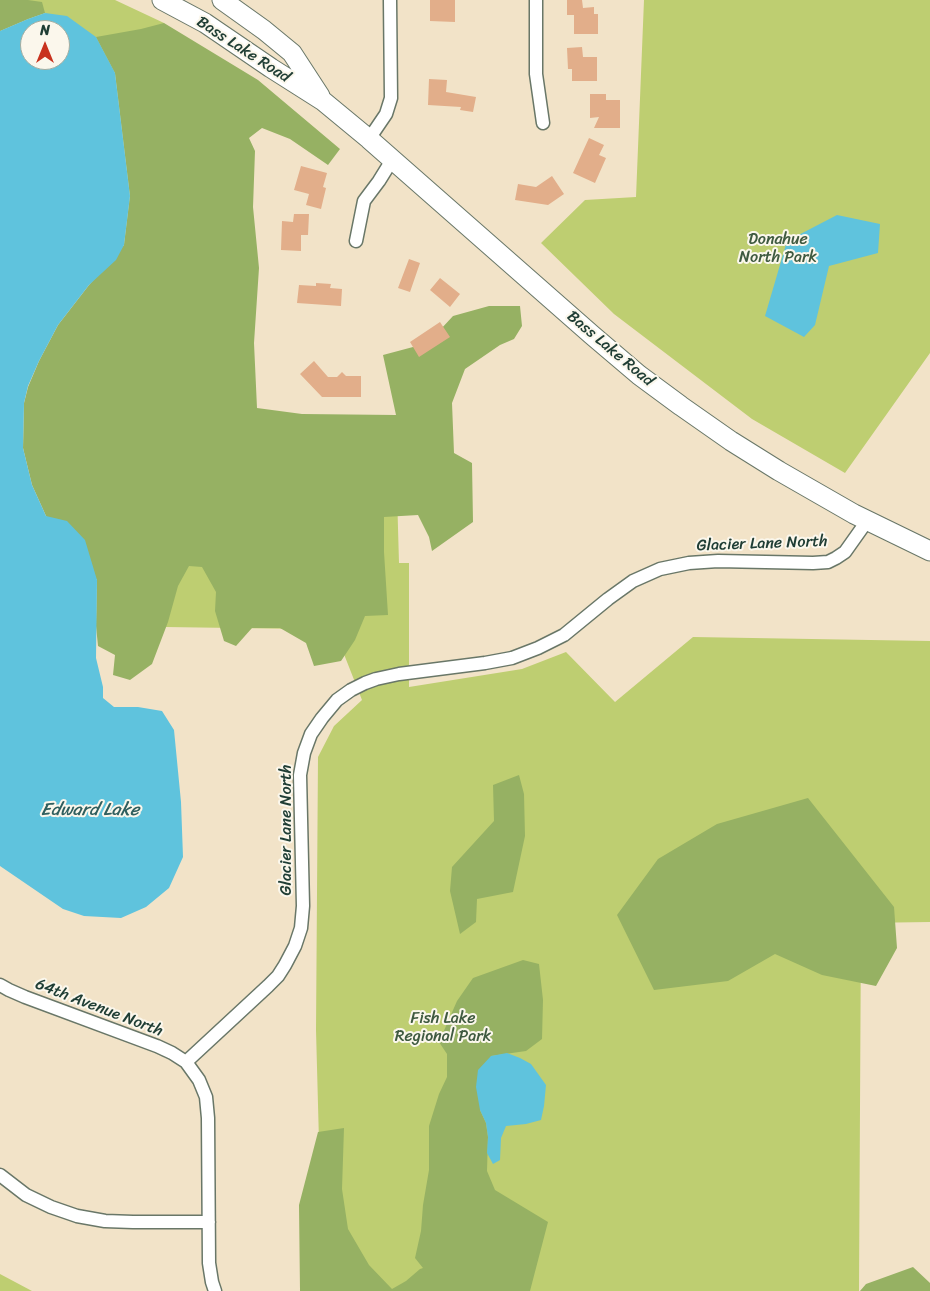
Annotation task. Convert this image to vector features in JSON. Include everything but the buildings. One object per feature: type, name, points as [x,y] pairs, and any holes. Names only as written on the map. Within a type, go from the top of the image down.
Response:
[{"type":"main road","name":"Bass Lake Road","points":[[162,0],[205,23],[323,101],[639,375],[695,416],[786,475],[867,521],[930,551]]},
{"type":"main road","name":"Bass Lake Road","points":[[222,0],[292,52],[323,101]]},
{"type":"street","points":[[368,139],[386,114],[390,98],[390,0]]},
{"type":"street","points":[[536,0],[536,74],[543,123]]},
{"type":"street","points":[[356,241],[364,200],[392,160]]},
{"type":"street","name":"Glacier Lane North","points":[[186,1062],[268,986],[285,965],[295,946],[301,928],[303,906],[300,775],[304,753],[311,734],[337,700],[351,690],[376,679],[512,658],[538,648],[564,635],[633,581],[660,569],[689,563],[718,561],[828,562],[845,552],[867,521]]},
{"type":"street","name":"64th Avenue North","points":[[0,984],[25,997],[157,1046],[186,1062]]},
{"type":"street","points":[[186,1062],[200,1080],[206,1098],[208,1118],[209,1263],[215,1291]]},
{"type":"street","points":[[0,1175],[26,1195],[51,1207],[77,1216],[105,1221],[209,1222]]},
{"type":"green space","name":"Fish Lake Regional Park","points":[[0,0],[115,0],[164,23],[246,422],[395,423],[399,563],[409,563],[409,687],[522,669],[566,652],[615,702],[693,637],[930,641],[930,922],[861,923],[859,1291],[323,1291],[316,1030],[318,757],[334,726],[362,700],[338,639],[304,629],[96,626],[124,245],[130,196],[115,73],[70,34],[70,20],[53,20],[45,13],[26,20],[20,20],[20,22],[0,31]]},
{"type":"green space","points":[[0,0],[42,2],[45,13],[26,20],[20,20],[20,22],[0,31]]},
{"type":"green space","name":"Donahue North Park","points":[[644,0],[930,0],[930,353],[845,473],[752,419],[614,314],[541,243],[585,200],[636,197]]},
{"type":"green space","points":[[164,23],[258,80],[340,149],[328,165],[290,139],[262,128],[249,138],[255,151],[253,207],[259,268],[254,343],[257,408],[302,414],[396,415],[383,355],[428,343],[453,316],[489,306],[520,306],[522,326],[514,339],[500,345],[465,369],[452,403],[454,453],[472,463],[473,522],[432,551],[429,537],[418,515],[384,517],[388,615],[365,616],[355,640],[341,661],[314,666],[306,643],[280,628],[252,628],[236,646],[224,641],[215,611],[216,592],[202,567],[189,566],[178,586],[168,622],[152,664],[130,680],[113,675],[115,655],[98,646],[96,626],[97,580],[46,516],[32,485],[23,448],[24,403],[28,387],[58,325],[89,285],[124,245],[130,196],[115,73],[96,37]]},
{"type":"green space","points":[[519,775],[524,794],[525,836],[513,892],[477,899],[476,922],[460,934],[450,891],[452,867],[494,821],[493,785]]},
{"type":"green space","points":[[808,798],[894,907],[897,948],[876,986],[822,975],[775,954],[728,981],[654,990],[617,915],[658,859],[717,824]]},
{"type":"green space","points":[[523,960],[539,964],[543,1000],[542,1039],[526,1051],[491,1056],[480,1110],[486,1123],[488,1137],[487,1171],[495,1190],[548,1222],[530,1291],[300,1291],[299,1205],[318,1132],[344,1128],[342,1189],[348,1229],[369,1265],[392,1289],[423,1268],[415,1258],[421,1231],[429,1170],[429,1126],[439,1094],[447,1077],[447,1054],[439,1042],[457,1001],[473,978]]},
{"type":"green space","points":[[913,1267],[930,1283],[930,1291],[860,1291],[866,1284]]},
{"type":"green space","points":[[0,1274],[32,1291],[0,1291]]},
{"type":"water","name":"Edward Lake","points":[[45,13],[67,16],[96,37],[115,73],[130,196],[124,245],[116,260],[89,285],[58,325],[28,386],[24,403],[23,448],[32,485],[46,516],[67,521],[85,540],[97,580],[96,658],[103,687],[103,698],[114,707],[138,707],[162,711],[174,730],[181,802],[183,857],[169,888],[146,907],[121,918],[84,916],[63,909],[0,866],[0,31],[20,22],[20,70],[70,70],[70,20],[26,20]]},
{"type":"water","points":[[837,215],[880,224],[878,253],[829,266],[815,325],[804,337],[765,316],[787,241]]},
{"type":"water","points":[[507,1053],[531,1064],[546,1085],[544,1106],[541,1120],[506,1126],[501,1138],[500,1160],[493,1164],[487,1153],[488,1137],[486,1123],[480,1110],[476,1087],[478,1070],[491,1056]]}]
